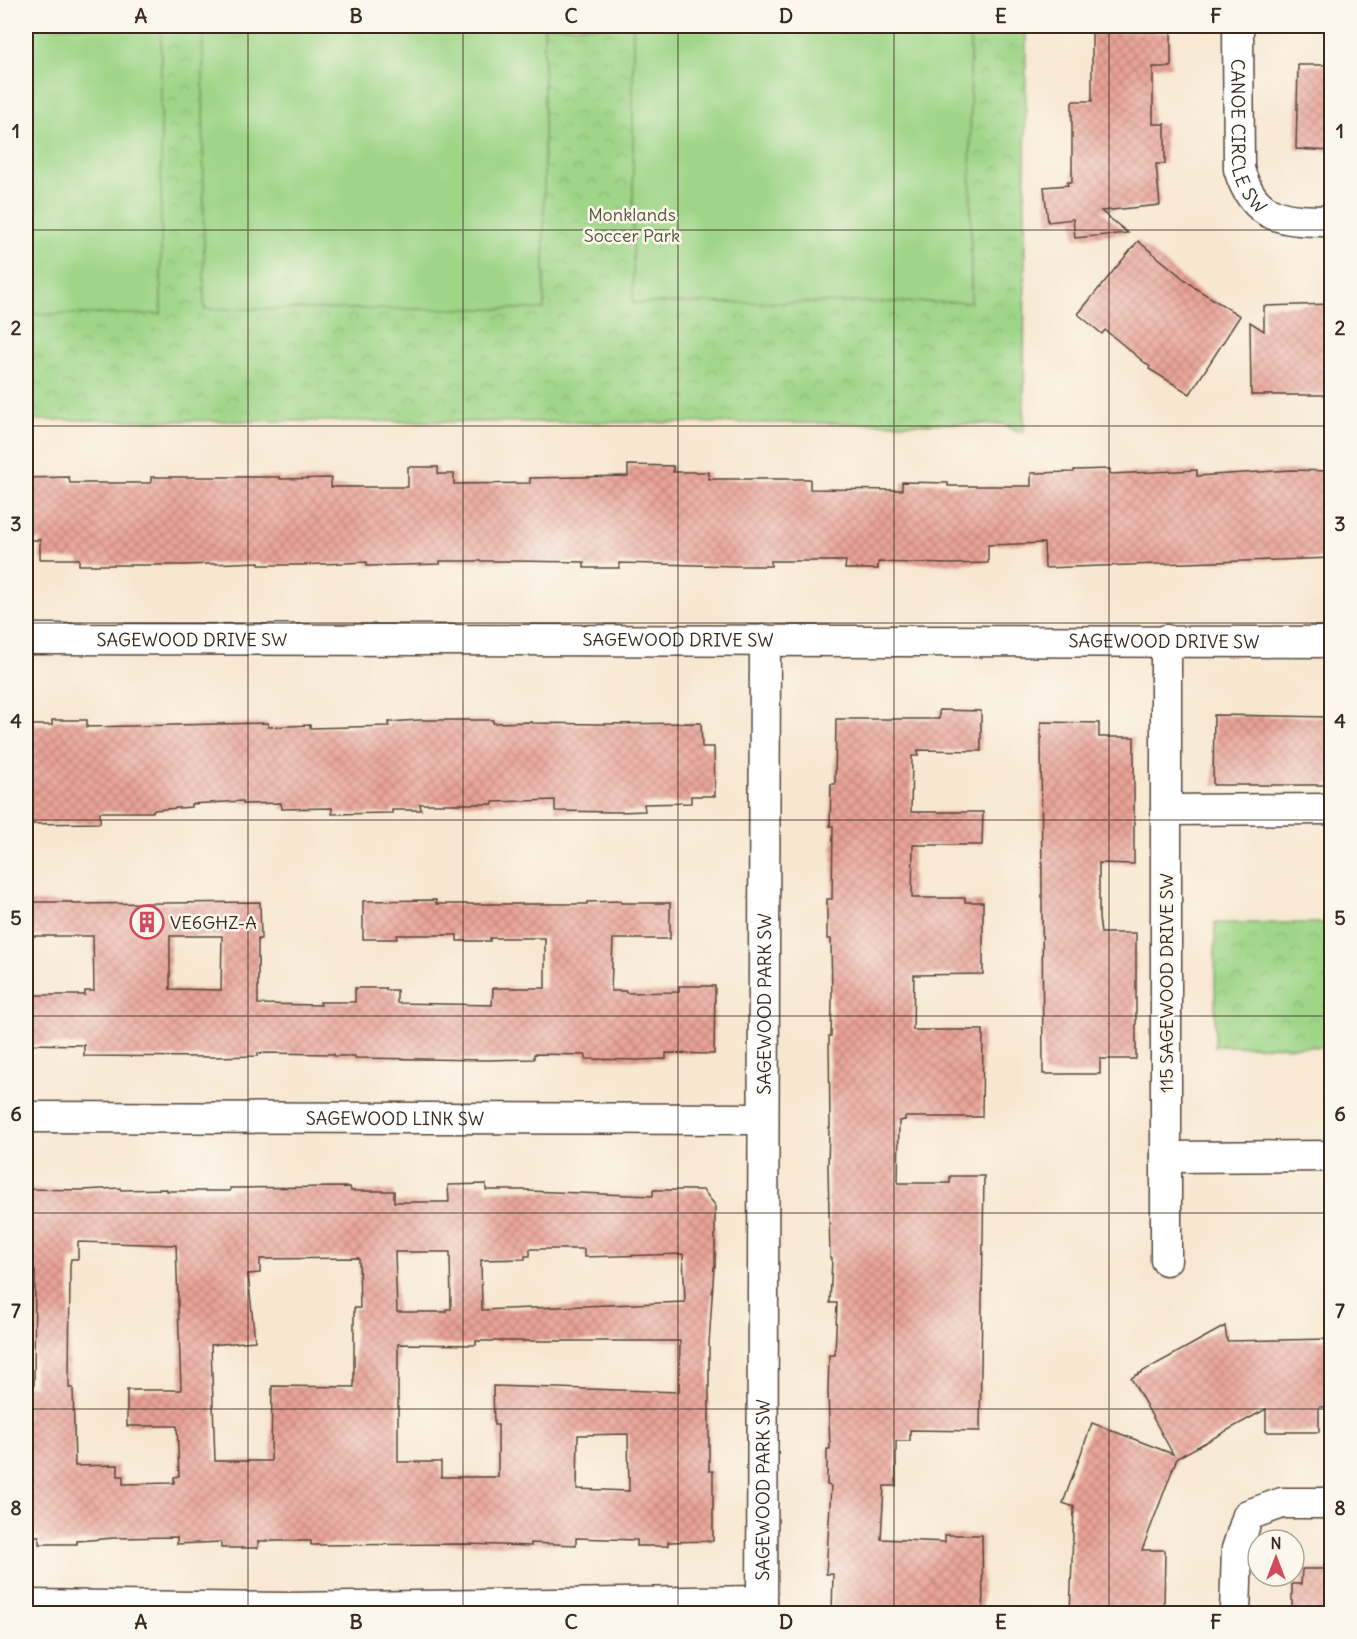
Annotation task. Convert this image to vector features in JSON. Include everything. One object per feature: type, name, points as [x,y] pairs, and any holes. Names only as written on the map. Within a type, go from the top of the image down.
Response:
[{"type":"street","name":"CANOE CIRCLE SW","points":[[1238,26],[1239,169],[1245,189],[1257,204],[1293,221],[1332,221]]},
{"type":"street","name":"SAGEWOOD DRIVE SW","points":[[26,639],[1007,638],[1332,642]]},
{"type":"street","name":"SAGEWOOD PARK SW","points":[[26,1605],[289,1611],[762,1607],[765,640]]},
{"type":"street","name":"115 SAGEWOOD DRIVE SW","points":[[1166,640],[1166,1260]]},
{"type":"street","points":[[1166,810],[1332,809]]},
{"type":"street","name":"SAGEWOOD LINK SW","points":[[26,1117],[764,1119]]},
{"type":"street","points":[[1166,1157],[1332,1156]]},
{"type":"street","points":[[1235,1614],[1237,1549],[1248,1515],[1282,1503],[1332,1503]]},
{"type":"green space","name":"Monklands Soccer Park","points":[[26,26],[1026,26],[1024,432],[1017,432],[1003,424],[26,420]]},
{"type":"green space","points":[[26,26],[161,26],[161,314],[26,314]]},
{"type":"green space","points":[[203,26],[544,26],[544,309],[204,309]]},
{"type":"green space","points":[[633,26],[970,26],[971,302],[633,303]]},
{"type":"green space","points":[[1215,923],[1331,923],[1331,1047],[1215,1046]]},
{"type":"building","points":[[1092,32],[1171,32],[1171,67],[1153,67],[1153,124],[1165,124],[1165,164],[1156,164],[1160,205],[1101,211],[1128,233],[1075,238],[1073,219],[1048,222],[1044,187],[1068,185],[1067,182],[1072,182],[1072,103],[1073,101],[1092,101]]},
{"type":"building","points":[[1298,65],[1332,65],[1332,151],[1296,149]]},
{"type":"building","points":[[1138,241],[1195,288],[1240,316],[1190,394],[1149,369],[1150,367],[1105,330],[1102,334],[1078,314]]},
{"type":"building","points":[[1332,304],[1332,395],[1251,395],[1250,322],[1264,331],[1264,306]]},
{"type":"building","points":[[628,465],[673,466],[673,472],[709,472],[709,479],[810,479],[810,489],[902,490],[902,482],[948,483],[948,486],[1031,486],[1031,473],[1074,472],[1074,470],[1110,469],[1110,474],[1197,470],[1197,476],[1291,470],[1332,471],[1332,558],[1045,568],[1044,543],[988,545],[988,563],[878,562],[878,569],[845,569],[846,561],[771,561],[771,566],[619,563],[619,568],[584,568],[584,562],[510,561],[440,561],[440,564],[367,566],[367,562],[301,565],[259,565],[259,562],[79,565],[79,559],[40,559],[40,540],[26,540],[26,478],[69,477],[70,483],[151,483],[151,477],[331,478],[331,487],[408,487],[408,467],[438,467],[438,474],[454,474],[454,484],[530,483],[530,478],[628,476]]},
{"type":"building","points":[[939,710],[981,711],[981,751],[918,750],[918,756],[912,756],[911,812],[983,812],[982,845],[913,845],[912,898],[965,898],[965,902],[983,902],[983,974],[914,975],[913,1030],[983,1030],[982,1117],[905,1117],[905,1120],[899,1121],[898,1183],[950,1183],[950,1176],[984,1176],[980,1431],[910,1430],[910,1441],[896,1441],[896,1486],[884,1486],[881,1539],[945,1542],[945,1535],[982,1535],[983,1614],[832,1614],[833,1574],[826,1574],[831,1486],[827,1485],[827,1449],[830,1449],[829,1355],[835,1355],[837,1303],[830,1303],[832,1258],[830,1258],[828,1167],[829,1036],[831,1036],[832,1001],[831,939],[827,939],[827,899],[832,899],[833,826],[830,826],[831,784],[835,784],[836,719],[939,719]]},
{"type":"building","points":[[1214,715],[1331,717],[1331,785],[1213,785]]},
{"type":"building","points":[[52,720],[87,720],[87,727],[268,723],[268,727],[310,725],[310,728],[389,726],[389,722],[419,720],[493,720],[493,723],[701,723],[702,747],[714,747],[715,796],[691,796],[691,803],[644,804],[645,811],[619,812],[555,811],[555,800],[493,802],[493,804],[420,804],[421,810],[332,814],[332,808],[282,809],[281,803],[243,804],[243,801],[191,804],[191,807],[153,810],[153,812],[100,812],[100,823],[26,824],[26,725],[52,725]]},
{"type":"building","points":[[1041,722],[1099,723],[1099,737],[1134,737],[1134,864],[1099,863],[1099,918],[1101,933],[1136,933],[1136,1059],[1100,1059],[1100,1074],[1043,1074]]},
{"type":"building","points":[[436,900],[436,904],[587,904],[587,902],[621,901],[621,903],[670,903],[670,939],[613,939],[611,991],[679,992],[679,986],[715,986],[714,1054],[666,1053],[666,1059],[640,1060],[586,1059],[586,1055],[534,1054],[534,1059],[487,1060],[355,1058],[355,1056],[334,1056],[334,1054],[258,1053],[258,1056],[213,1057],[84,1056],[84,1045],[26,1044],[26,995],[85,995],[85,991],[94,991],[93,936],[26,936],[26,902],[72,902],[72,904],[260,902],[258,1004],[321,1005],[320,1002],[355,1002],[355,988],[386,988],[386,990],[397,990],[397,1003],[492,1005],[493,988],[545,988],[545,938],[490,938],[490,941],[457,941],[457,935],[397,935],[397,939],[363,939],[363,901]],"holes":[[[170,936],[222,936],[221,990],[170,989]]]},
{"type":"building","points":[[486,1184],[486,1190],[653,1196],[653,1190],[703,1190],[715,1205],[715,1267],[709,1344],[709,1471],[713,1471],[713,1541],[668,1542],[668,1546],[637,1546],[637,1540],[576,1538],[576,1545],[531,1543],[531,1546],[311,1545],[311,1541],[258,1541],[258,1548],[221,1548],[221,1542],[177,1544],[177,1537],[114,1538],[77,1541],[77,1544],[39,1544],[39,1536],[26,1536],[26,1386],[34,1385],[35,1271],[26,1271],[26,1189],[120,1188],[121,1190],[230,1191],[230,1188],[350,1187],[351,1191],[394,1191],[394,1202],[449,1202],[448,1185]],"holes":[[[78,1242],[176,1245],[181,1390],[127,1390],[127,1426],[177,1426],[179,1476],[174,1477],[174,1483],[123,1484],[123,1476],[118,1476],[118,1465],[75,1466],[73,1388],[69,1388],[70,1265],[71,1259],[78,1259]],[[530,1249],[584,1249],[584,1257],[683,1254],[685,1302],[482,1310],[481,1260],[525,1259],[525,1256],[530,1256]],[[395,1252],[450,1252],[451,1309],[446,1309],[446,1312],[397,1312]],[[359,1258],[360,1308],[354,1308],[354,1387],[272,1386],[271,1461],[215,1461],[211,1345],[255,1341],[248,1274],[260,1273],[260,1259]],[[476,1341],[680,1341],[679,1392],[493,1386],[494,1425],[498,1425],[498,1477],[441,1477],[441,1462],[398,1462],[398,1344],[476,1345]],[[628,1434],[629,1491],[577,1489],[578,1435]]]},
{"type":"building","points":[[1225,1326],[1227,1341],[1332,1339],[1332,1407],[1319,1407],[1319,1432],[1266,1432],[1266,1409],[1177,1458],[1142,1550],[1165,1550],[1164,1609],[1138,1608],[1137,1614],[1070,1614],[1074,1507],[1063,1503],[1092,1423],[1173,1454],[1131,1378]]},
{"type":"building","points":[[1306,1569],[1332,1569],[1332,1614],[1292,1614],[1292,1588],[1306,1588]]},
{"type":"place","name":"VE6GHZ-A","points":[[147,922]]}]
